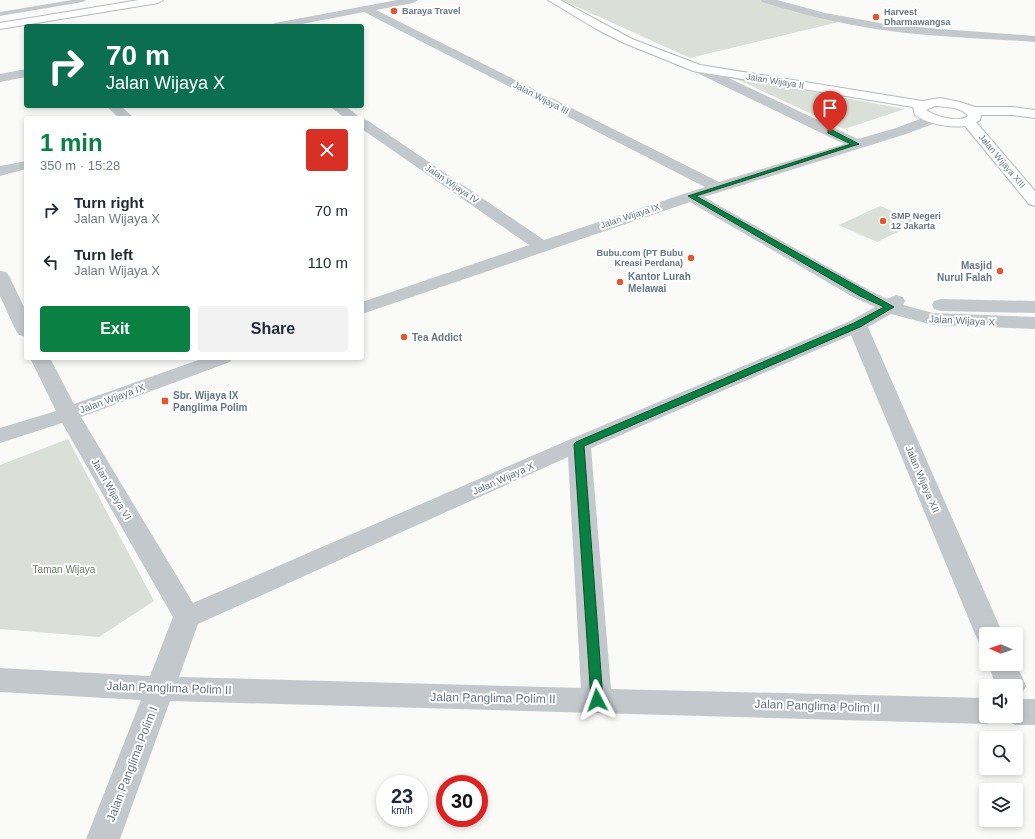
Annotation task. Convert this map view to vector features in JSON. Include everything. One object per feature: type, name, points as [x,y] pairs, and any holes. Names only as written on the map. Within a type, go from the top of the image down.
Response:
[{"type":"street","points":[[0,19],[47,8],[113,0]]},
{"type":"street","points":[[0,22],[135,0]]},
{"type":"street","points":[[0,26],[158,0]]},
{"type":"street","points":[[286,24],[413,0]]},
{"type":"street","name":"Jalan Wijaya II","points":[[552,0],[628,41],[698,68],[856,144]]},
{"type":"street","points":[[766,0],[812,13],[885,27],[954,34],[1035,39]]},
{"type":"street","name":"Jalan Wijaya III","points":[[365,9],[717,187]]},
{"type":"street","name":"Jalan Wijaya II","points":[[698,68],[923,105],[935,102],[950,103],[964,107],[967,118]]},
{"type":"street","points":[[0,78],[24,73]]},
{"type":"street","points":[[923,105],[919,108],[920,112],[933,119],[967,118],[1013,112],[1035,114]]},
{"type":"street","points":[[115,108],[125,116]]},
{"type":"street","points":[[339,108],[351,116]]},
{"type":"street","name":"Jalan Wijaya IX","points":[[364,307],[542,245],[717,187],[902,131],[967,118]]},
{"type":"street","name":"Jalan Wijaya XIII","points":[[967,118],[1035,201]]},
{"type":"street","name":"Jalan Wijaya IX","points":[[902,131],[933,119]]},
{"type":"street","name":"Jalan Wijaya IV","points":[[364,124],[542,245]]},
{"type":"street","points":[[0,171],[24,165]]},
{"type":"street","name":"Jalan Wijaya X","points":[[691,196],[862,294],[893,304],[918,317],[933,319],[1035,323]]},
{"type":"street","points":[[0,276],[24,327]]},
{"type":"street","name":"Jalan Wijaya X","points":[[186,617],[579,444],[857,325],[893,304],[1035,307]]},
{"type":"street","name":"Jalan Wijaya XII","points":[[857,325],[986,627]]},
{"type":"street","name":"Jalan Wijaya VI","points":[[41,360],[68,414],[186,617]]},
{"type":"street","name":"Jalan Wijaya IX","points":[[0,436],[68,414],[217,360]]},
{"type":"street","points":[[579,444],[597,700]]},
{"type":"street","points":[[160,689],[186,617]]},
{"type":"street","name":"Jalan Panglima Polim II","points":[[0,680],[160,689],[979,711]]},
{"type":"street","name":"Jalan Panglima Polim I","points":[[104,839],[160,689]]},
{"type":"lane","points":[[61,6],[84,0]]},
{"type":"lane","points":[[0,14],[47,8]]},
{"type":"green space","points":[[562,0],[765,0],[843,21],[690,58]]},
{"type":"green space","points":[[732,77],[905,109],[844,129]]},
{"type":"green space","points":[[880,206],[918,222],[877,242],[839,225]]},
{"type":"green space","name":"Taman Wijaya","points":[[68,439],[154,601],[99,637],[0,629],[0,465]]},
{"type":"place","name":"Baraya Travel","points":[[394,11]]},
{"type":"place","name":"Harvest Dharmawangsa","points":[[876,17]]},
{"type":"place","name":"SMP Negeri 12 Jakarta","points":[[883,221]]},
{"type":"place","name":"Bubu.com (PT Bubu Kreasi Perdana)","points":[[691,258]]},
{"type":"place","name":"Masjid Nurul Falah","points":[[1000,271]]},
{"type":"place","name":"Kantor Lurah Melawai","points":[[620,282]]},
{"type":"place","name":"Tea Addict","points":[[404,337]]},
{"type":"place","name":"Sbr. Wijaya IX Panglima Polim","points":[[165,401]]},
{"type":"route","points":[[597,700],[579,444],[857,325],[890,307],[862,294],[691,196],[856,144],[830,132]]}]
